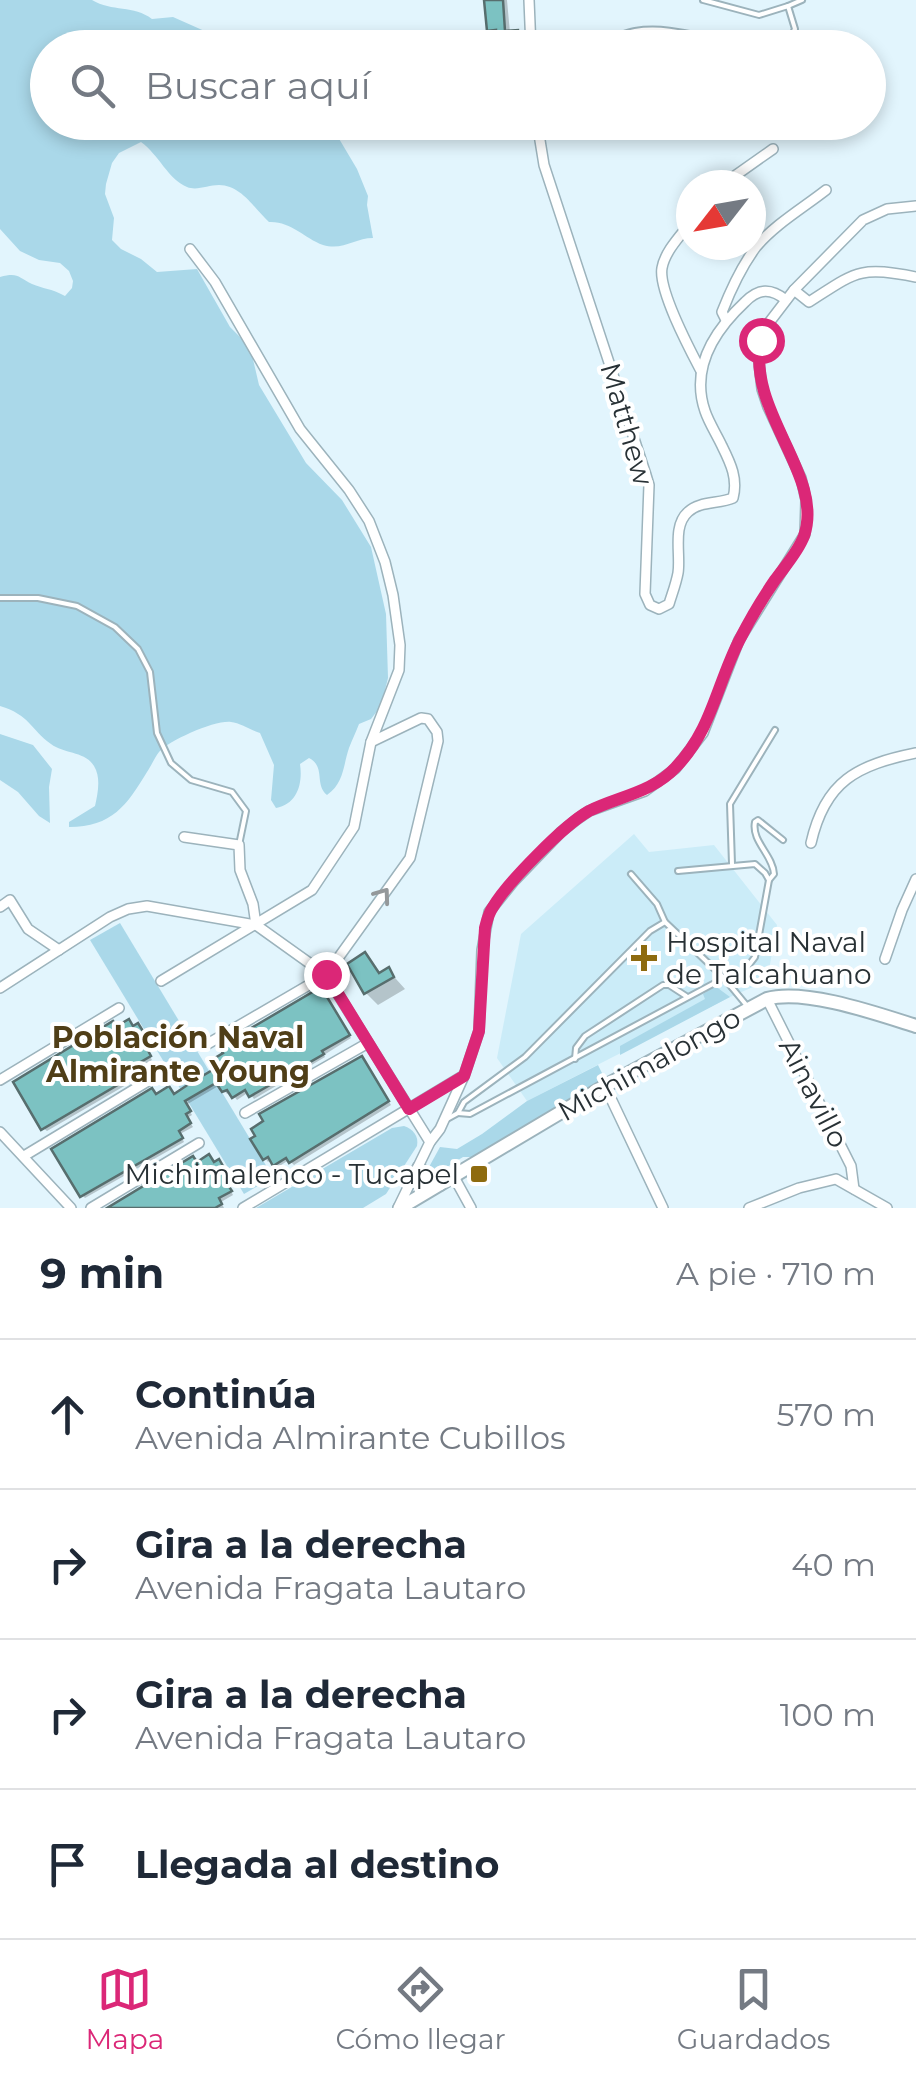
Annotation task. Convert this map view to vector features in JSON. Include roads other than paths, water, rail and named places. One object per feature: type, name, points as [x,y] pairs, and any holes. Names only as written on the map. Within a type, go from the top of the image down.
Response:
[{"type":"main road","name":"Michimalongo","points":[[399,1208],[605,1086],[767,999],[786,995],[819,1000],[916,1026]]},
{"type":"main road","points":[[419,1168],[426,1179],[440,1184]]},
{"type":"street","points":[[529,0],[530,30]]},
{"type":"street","name":"Matthew","points":[[540,140],[544,165],[649,485],[645,594],[650,604],[659,609],[669,604],[678,572],[680,524],[688,512],[702,505],[733,498],[736,488],[731,463],[704,409],[701,371]]},
{"type":"street","points":[[743,170],[773,149]]},
{"type":"street","points":[[726,320],[722,312],[739,273],[757,246],[826,190]]},
{"type":"street","points":[[399,1208],[464,1076],[479,1031],[482,950],[489,912],[514,881],[576,820],[645,791],[675,769],[703,732],[740,640],[805,534],[806,500],[801,478],[768,408],[760,374],[758,354],[768,324],[794,290],[863,220],[887,209],[916,206]]},
{"type":"street","points":[[676,243],[665,259],[662,278],[701,371]]},
{"type":"street","points":[[161,982],[312,890],[354,827],[371,742],[398,670],[400,645],[385,562],[369,521],[300,430],[215,282],[190,249]]},
{"type":"street","points":[[794,290],[809,302],[855,272],[882,270],[916,277]]},
{"type":"street","points":[[701,371],[707,349],[726,320],[759,291],[770,290],[786,300]]},
{"type":"street","points":[[204,1046],[326,974],[410,858],[438,732],[428,719],[420,718],[371,742]]},
{"type":"street","points":[[811,844],[819,812],[849,778],[865,766],[916,753]]},
{"type":"street","points":[[184,837],[239,846],[240,870],[256,925]]},
{"type":"street","points":[[885,959],[916,879]]},
{"type":"street","points":[[0,907],[10,900],[28,929],[59,950]]},
{"type":"street","points":[[0,988],[128,909],[147,906],[256,925],[326,974],[430,1142]]},
{"type":"street","points":[[902,910],[916,914]]},
{"type":"street","name":"Ainavillo","points":[[767,999],[851,1166],[854,1189]]},
{"type":"street","points":[[0,1080],[118,1008]]},
{"type":"street","points":[[245,1113],[368,1043]]},
{"type":"street","points":[[24,1156],[158,1075]]},
{"type":"street","points":[[243,1208],[464,1076]]},
{"type":"street","points":[[605,1086],[663,1208]]},
{"type":"street","points":[[0,1132],[71,1208]]},
{"type":"street","points":[[91,1208],[199,1142]]},
{"type":"street","points":[[454,1177],[471,1208]]},
{"type":"street","points":[[749,1208],[798,1188],[836,1179],[887,1208]]},
{"type":"lane","points":[[703,0],[759,15],[802,0]]},
{"type":"lane","points":[[788,6],[794,30]]},
{"type":"lane","points":[[0,598],[38,598],[77,606],[114,627],[138,649],[150,672],[157,732],[171,763],[192,780],[232,792],[246,811],[239,846]]},
{"type":"lane","points":[[732,864],[730,804],[775,730]]},
{"type":"lane","points":[[732,987],[755,957],[769,880],[774,874],[754,834],[754,822],[764,822],[784,840]]},
{"type":"lane","points":[[678,872],[754,864],[769,880]]},
{"type":"lane","points":[[632,874],[658,904],[665,922],[750,1008]]},
{"type":"lane","points":[[443,1122],[525,1057],[650,931],[665,922]]},
{"type":"lane","points":[[458,1113],[470,1114],[724,978]]},
{"type":"lane","points":[[574,1058],[576,1048],[586,1036],[663,985],[688,998]]},
{"type":"place","name":"Hospital Naval de Talcahuano","points":[[644,958]]},
{"type":"place","name":"Michimalenco - Tucapel","points":[[479,1174]]},
{"type":"district","name":"Población Naval Almirante Young","points":[[178,1055]]}]
